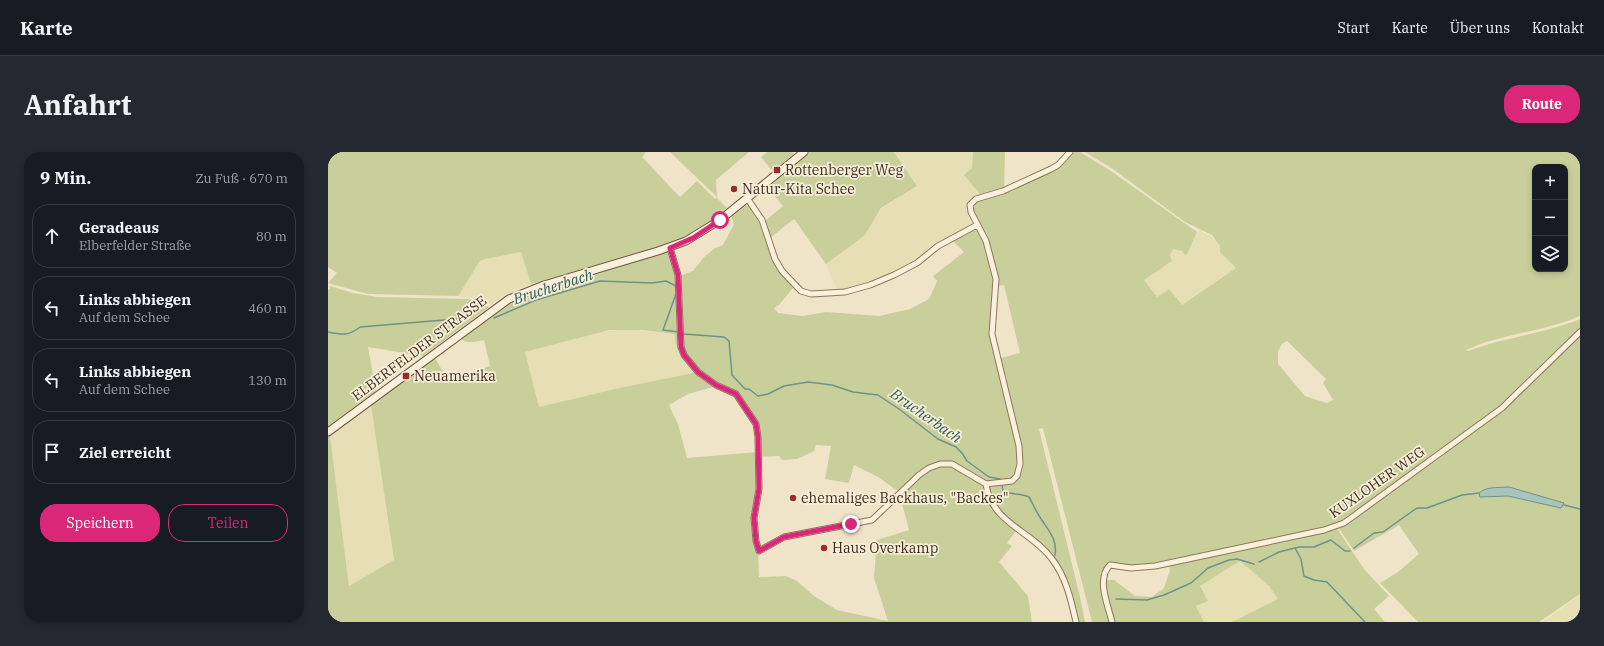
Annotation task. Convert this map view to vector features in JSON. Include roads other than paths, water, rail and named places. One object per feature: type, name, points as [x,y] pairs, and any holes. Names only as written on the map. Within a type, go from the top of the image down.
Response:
[{"type":"main road","name":"ELBERFELDER STRASSE","points":[[328,432],[493,309],[513,297],[544,285],[670,248],[706,230],[804,152]]},
{"type":"street","points":[[670,248],[678,275],[681,347],[684,355],[706,378],[736,394],[756,424],[758,437],[759,489],[754,518],[756,541],[759,551],[784,537],[872,520],[919,475],[929,468],[940,464],[952,464],[986,484],[1012,481],[1017,476],[1020,457],[1015,424],[992,334],[996,279],[986,241],[977,226],[970,208],[976,199],[1003,191],[1051,169],[1058,165],[1070,152]]},
{"type":"street","points":[[747,198],[762,220],[775,259],[782,271],[801,291],[811,294],[845,292],[870,285],[917,263],[938,246],[977,226]]},
{"type":"street","name":"KUXLOHER WEG","points":[[1112,622],[1103,580],[1106,570],[1110,565],[1131,568],[1160,565],[1324,530],[1344,523],[1502,408],[1580,332]]},
{"type":"street","points":[[986,484],[990,501],[1002,517],[1052,559],[1064,579],[1076,622]]},
{"type":"water","points":[[1509,487],[1564,503],[1561,508],[1508,496],[1480,497],[1479,493],[1485,489]]},
{"type":"waterway","name":"Brucherbach","points":[[494,318],[536,300],[600,281],[652,283],[666,281],[676,286],[676,294],[663,330],[679,332]]},
{"type":"waterway","name":"Brucherbach","points":[[328,332],[345,334],[360,327],[456,319],[474,308],[479,309]]},
{"type":"waterway","name":"Brucherbach","points":[[684,334],[724,337],[729,341],[732,375],[745,389],[749,389],[758,396],[768,394],[784,386],[808,382],[832,385],[853,392],[878,395],[938,439],[956,447],[967,461],[989,477],[1000,479]]},
{"type":"waterway","name":"Brucherbach","points":[[1002,485],[1003,491],[1029,497],[1051,533],[1055,543],[1055,555]]},
{"type":"waterway","name":"Brucherbach","points":[[1354,548],[1374,533],[1383,532],[1417,508],[1427,508],[1462,495],[1479,493]]},
{"type":"waterway","name":"Brucherbach","points":[[1564,505],[1580,509]]},
{"type":"waterway","name":"Brucherbach","points":[[1259,562],[1279,552],[1299,547],[1314,547],[1331,540],[1345,551],[1350,551]]},
{"type":"waterway","points":[[1295,548],[1301,559],[1304,576],[1314,580],[1327,582],[1365,622]]},
{"type":"waterway","name":"Brucherbach","points":[[1116,599],[1147,600],[1164,595],[1191,583],[1208,568],[1229,560],[1237,559],[1254,564]]},
{"type":"place","name":"Rottenberger Weg","points":[[777,170]]},
{"type":"place","name":"Natur-Kita Schee","points":[[734,189]]},
{"type":"place","name":"Neuamerika","points":[[406,376]]},
{"type":"place","name":"ehemaliges Backhaus, \"Backes\"","points":[[793,498]]},
{"type":"place","name":"Haus Overkamp","points":[[824,548]]}]
